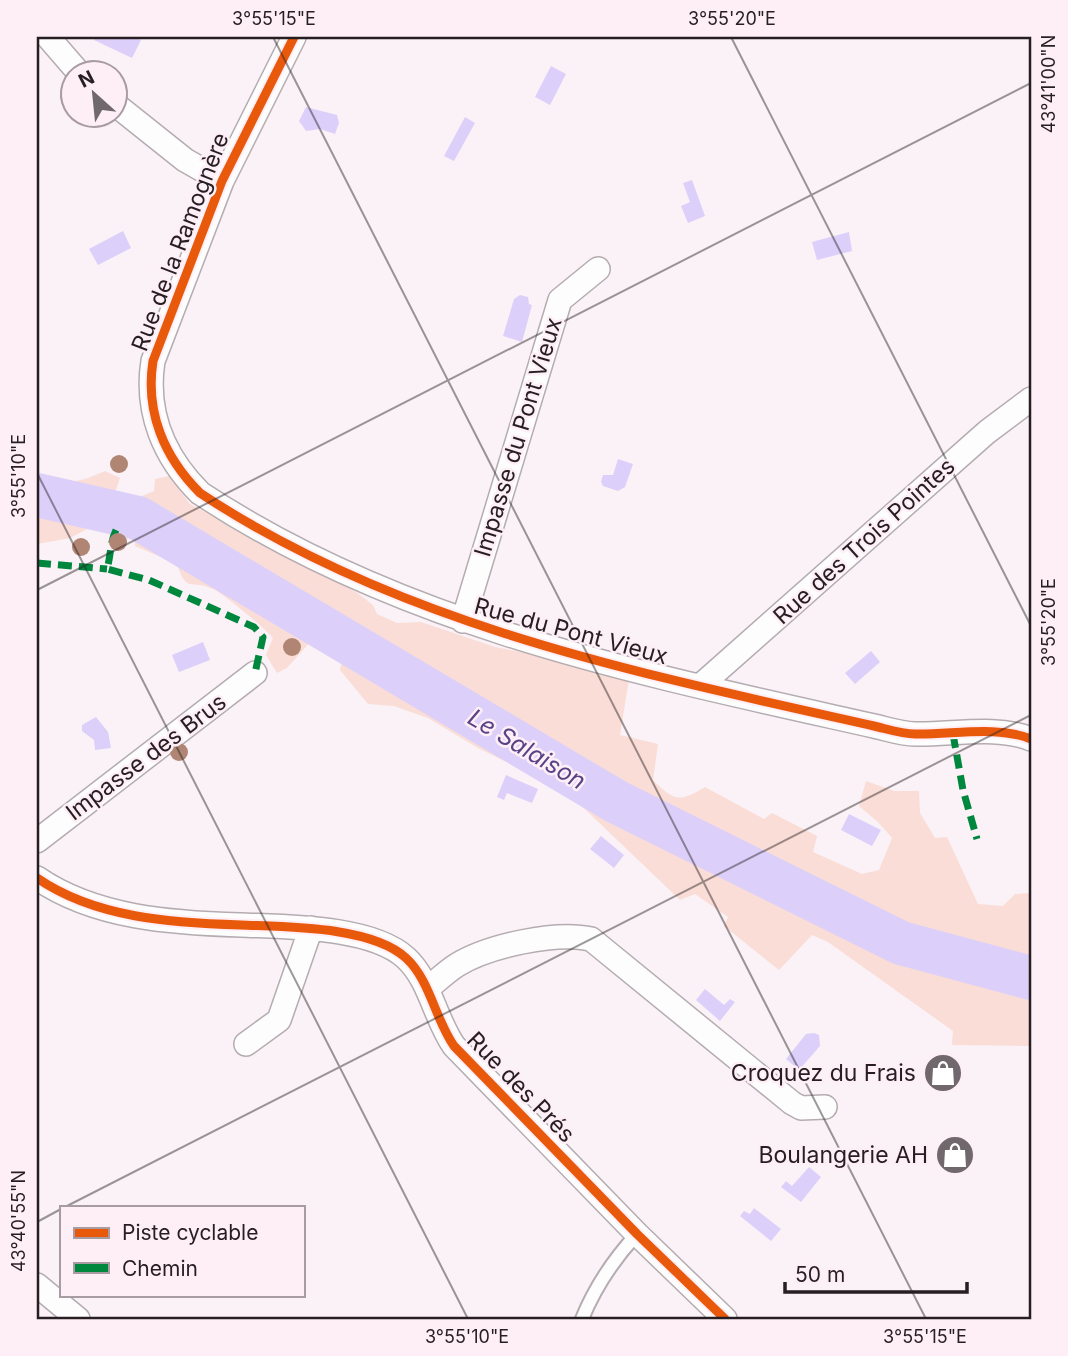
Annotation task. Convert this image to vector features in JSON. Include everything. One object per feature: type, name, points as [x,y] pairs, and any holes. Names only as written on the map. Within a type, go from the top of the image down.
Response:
[{"type":"street","points":[[48,37],[68,60]]},
{"type":"street","name":"Rue de la Ramognère","points":[[159,430],[151,401],[153,360],[222,181],[294,37]]},
{"type":"street","points":[[130,116],[185,160],[222,181]]},
{"type":"street","name":"Impasse du Pont Vieux","points":[[463,621],[560,300],[598,269]]},
{"type":"street","name":"Rue des Trois Pointes","points":[[700,687],[987,432],[1031,399]]},
{"type":"street","name":"Rue du Pont Vieux","points":[[159,430],[184,477],[200,494],[220,507],[362,582],[463,621],[700,687],[911,734],[999,733],[1031,739]]},
{"type":"street","name":"Impasse des Brus","points":[[37,841],[255,673]]},
{"type":"street","name":"Rue des Prés","points":[[37,878],[61,894],[153,919],[311,928],[358,937],[394,950],[406,958],[426,989],[442,1028],[454,1046],[637,1234],[725,1319]]},
{"type":"street","points":[[246,1044],[279,1020],[311,928]]},
{"type":"street","points":[[426,989],[456,965],[479,954],[532,941],[565,937],[591,939],[792,1103],[801,1108],[825,1107]]},
{"type":"street","points":[[37,1285],[78,1319]]},
{"type":"lane","points":[[582,1319],[591,1296],[617,1255],[637,1234]]},
{"type":"shaded area","points":[[96,37],[133,37],[141,40],[132,58],[94,40]]},
{"type":"shaded area","points":[[551,66],[566,74],[550,105],[535,97]]},
{"type":"shaded area","points":[[306,107],[337,115],[339,123],[335,134],[320,129],[306,131],[299,121]]},
{"type":"shaded area","points":[[465,117],[475,123],[454,161],[444,156]]},
{"type":"shaded area","points":[[692,180],[705,216],[688,223],[681,206],[690,202],[683,183]]},
{"type":"shaded area","points":[[123,231],[131,248],[98,265],[89,249]]},
{"type":"shaded area","points":[[849,232],[852,251],[817,260],[812,242]]},
{"type":"shaded area","points":[[520,295],[528,297],[529,304],[532,305],[522,342],[503,336],[514,299]]},
{"type":"shaded area","points":[[618,459],[633,464],[625,487],[618,491],[603,486],[601,482],[603,475],[613,475]]},
{"type":"shaded area","points":[[105,471],[120,478],[106,519],[70,538],[37,544],[37,474],[71,482]]},
{"type":"shaded area","points":[[169,476],[190,504],[356,592],[373,605],[377,614],[397,623],[421,622],[495,647],[553,658],[629,679],[620,735],[658,744],[653,780],[672,796],[689,796],[705,787],[764,819],[772,813],[817,836],[813,852],[862,874],[879,870],[892,838],[859,806],[866,781],[894,791],[919,791],[920,813],[935,838],[947,837],[978,904],[1003,906],[1015,894],[1030,893],[1031,1046],[952,1045],[953,1031],[828,942],[812,935],[779,970],[724,926],[728,917],[695,894],[680,900],[567,792],[478,748],[428,718],[394,706],[368,704],[340,670],[345,646],[320,631],[287,668],[277,673],[266,655],[273,638],[262,627],[213,589],[187,582],[177,564],[135,546],[135,537],[126,531],[135,499],[154,491],[155,479]]},
{"type":"shaded area","points":[[203,642],[210,660],[179,672],[172,655]]},
{"type":"shaded area","points":[[871,651],[880,662],[855,684],[845,673]]},
{"type":"shaded area","points":[[96,717],[108,732],[111,748],[95,750],[94,740],[82,731],[82,725]]},
{"type":"shaded area","points":[[506,775],[538,789],[532,803],[507,793],[504,800],[497,797]]},
{"type":"shaded area","points":[[849,814],[881,830],[872,846],[841,830]]},
{"type":"shaded area","points":[[601,836],[624,855],[614,868],[590,849]]},
{"type":"shaded area","points":[[705,989],[724,1005],[730,999],[735,1002],[720,1021],[696,1000]]},
{"type":"shaded area","points":[[806,1034],[819,1035],[820,1046],[799,1070],[786,1059]]},
{"type":"shaded area","points":[[809,1167],[821,1177],[801,1202],[781,1187],[786,1181],[792,1186]]},
{"type":"shaded area","points":[[754,1208],[781,1229],[771,1241],[740,1216],[744,1211],[750,1214]]},
{"type":"waterway","name":"Le Salaison","points":[[37,495],[138,518],[617,802],[901,943],[1031,978]]},
{"type":"marked path","points":[[116,530],[107,569],[149,580],[254,627],[263,637],[255,673]]},
{"type":"marked path","points":[[37,563],[107,569]]},
{"type":"marked path","points":[[953,734],[963,790],[977,839]]},
{"type":"cycle path","points":[[294,37],[222,181],[153,361],[152,398],[160,433],[176,464],[200,493],[277,539],[357,578],[440,611],[525,640],[699,686],[910,734],[1003,732],[1031,739]]},
{"type":"cycle path","points":[[37,878],[84,902],[135,916],[188,922],[327,930],[391,947],[406,958],[421,977],[454,1046],[637,1234],[725,1319]]},
{"type":"place","name":"Croquez du Frais","points":[[943,1073]]},
{"type":"place","name":"Boulangerie AH","points":[[955,1155]]}]
